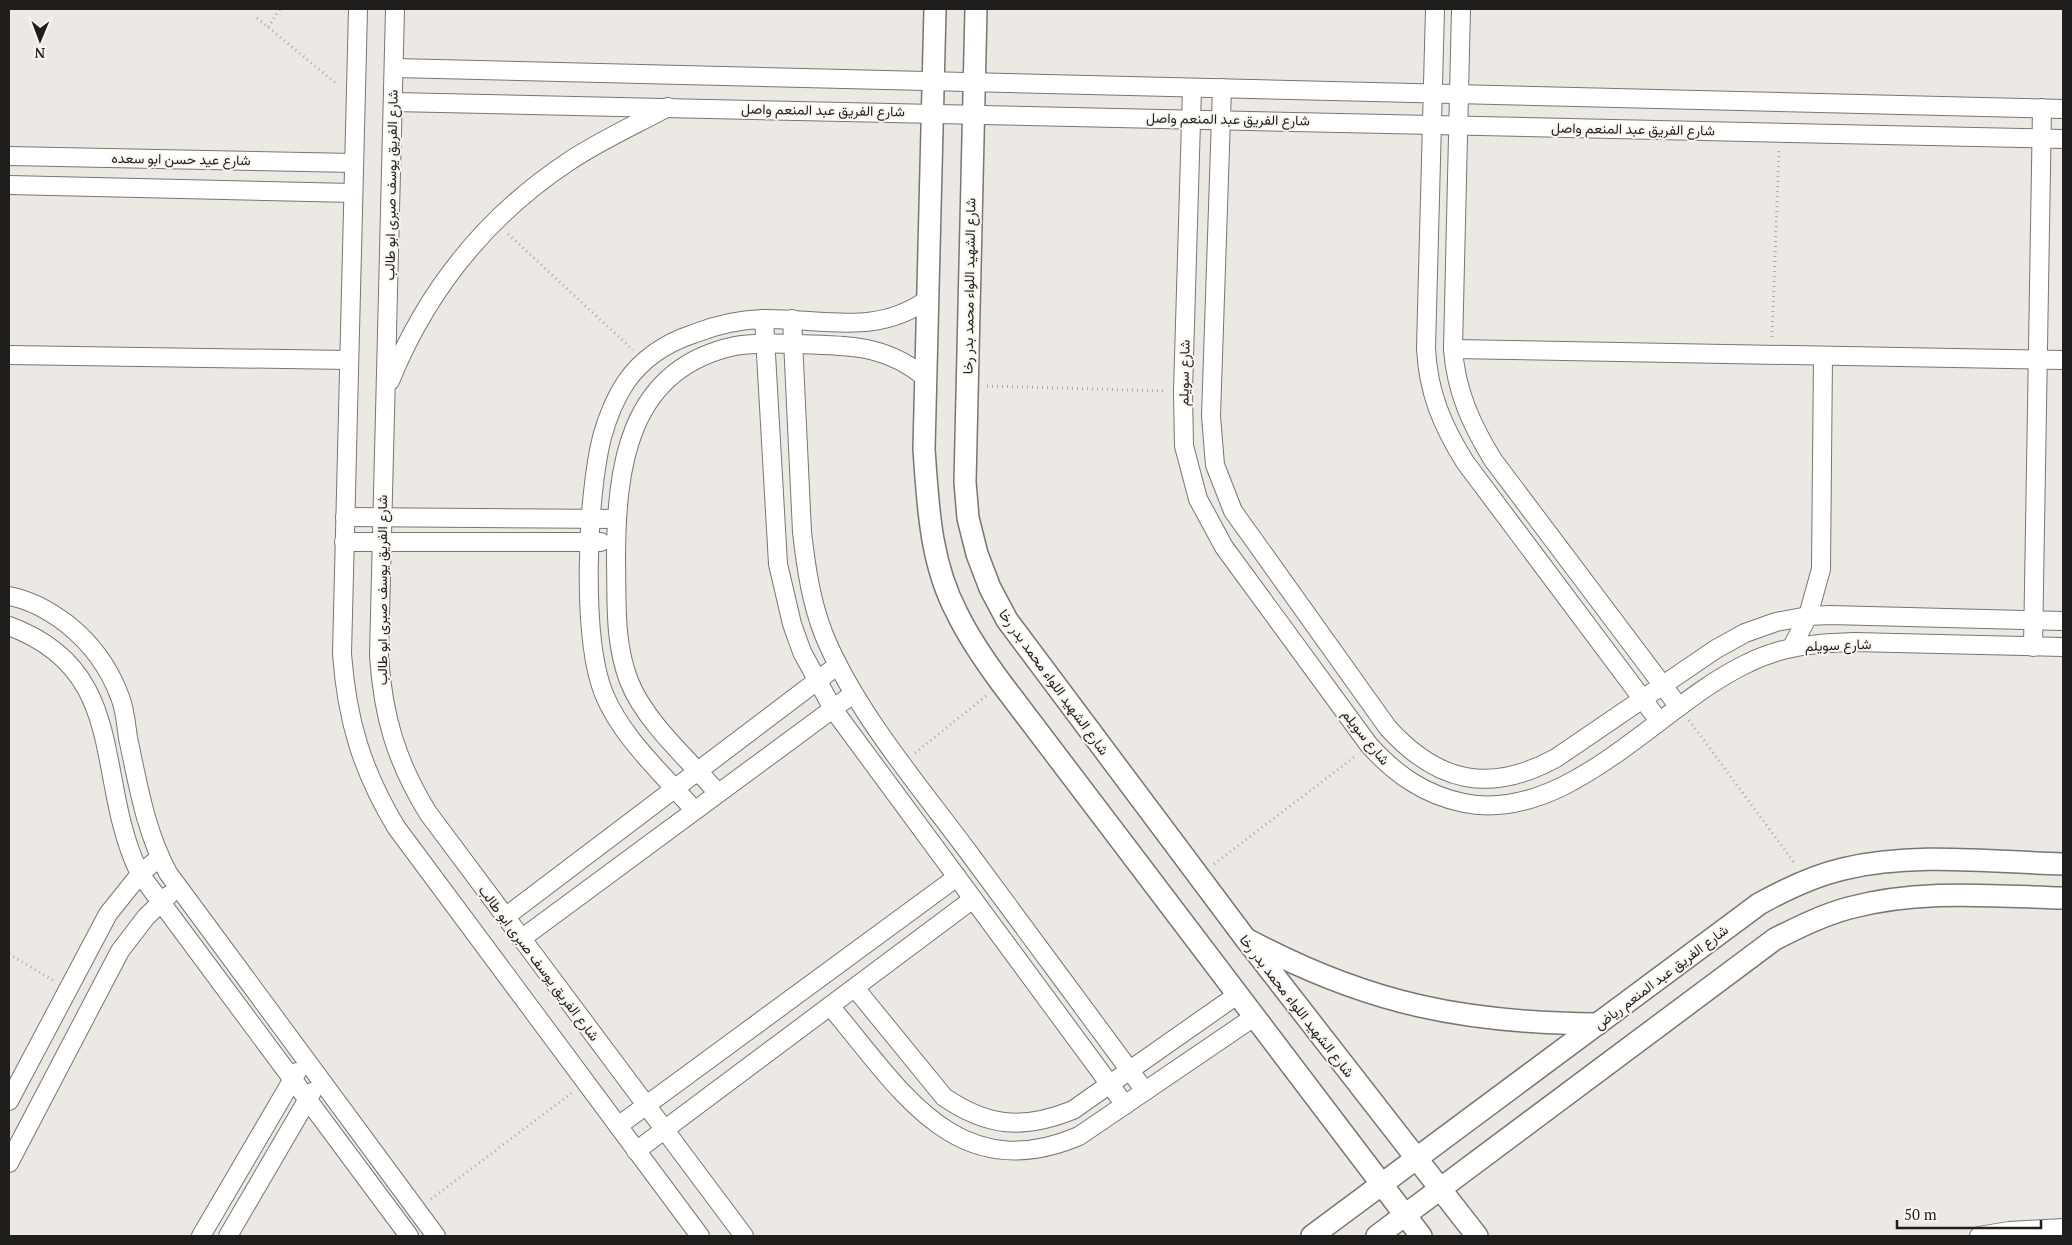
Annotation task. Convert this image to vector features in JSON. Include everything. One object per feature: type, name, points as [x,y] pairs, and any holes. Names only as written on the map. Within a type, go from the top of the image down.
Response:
[{"type":"street","points":[[358,9],[342,654],[345,694],[352,729],[374,788],[396,827],[700,1236]]},
{"type":"street","name":"شارع الفريق يوسف صبرى ابو طالب","points":[[395,9],[379,656],[381,689],[387,722],[397,754],[410,784],[428,813],[744,1236]]},
{"type":"street","points":[[935,9],[924,449],[928,508],[933,542],[942,577],[956,611],[973,643],[1002,684],[1421,1236]]},
{"type":"street","name":"شارع الشهيد اللواء محمد بدر رخا","points":[[976,9],[965,472],[968,518],[977,554],[990,588],[1007,620],[1028,650],[1244,938],[1477,1236]]},
{"type":"street","points":[[1435,9],[1426,348],[1427,373],[1440,419],[1465,462],[1659,721]]},
{"type":"street","points":[[1461,9],[1453,349],[1455,373],[1461,397],[1470,420],[1493,460],[1679,707]]},
{"type":"street","points":[[394,68],[2063,109]]},
{"type":"street","name":"شارع سويلم","points":[[1192,88],[1183,391],[1184,446],[1189,473],[1210,524],[1369,745],[1386,764],[1406,779],[1427,792],[1450,800],[1480,806],[1510,805],[1538,798],[1565,785],[1733,670],[1769,654],[1792,647],[1823,642],[2063,647]]},
{"type":"street","name":"شارع سويلم","points":[[1222,88],[1211,400],[1212,441],[1215,465],[1223,488],[1238,518],[1388,728],[1408,750],[1432,766],[1460,776],[1485,780],[1510,778],[1534,770],[1556,758],[1716,649],[1745,633],[1776,622],[1808,616],[2063,621]]},
{"type":"street","name":"شارع الفريق عبد المنعم واصل","points":[[393,102],[670,106],[2063,139]]},
{"type":"street","points":[[385,393],[403,349],[426,306],[453,267],[494,221],[525,193],[570,160],[670,106]]},
{"type":"street","points":[[2033,647],[2042,108]]},
{"type":"street","name":"شارع عيد حسن ابو سعده","points":[[9,156],[354,163]]},
{"type":"street","points":[[9,185],[353,193]]},
{"type":"street","points":[[694,810],[617,719],[604,694],[595,663],[591,634],[591,542],[597,463],[602,435],[626,383],[644,361],[667,345],[692,334],[727,324],[764,319],[854,323],[880,321],[906,313],[928,299]]},
{"type":"street","points":[[764,319],[778,564],[792,624],[816,680],[834,709],[1125,1105]]},
{"type":"street","points":[[792,319],[802,532],[806,566],[816,608],[838,665],[854,694],[903,763],[1145,1091]]},
{"type":"street","points":[[718,792],[642,705],[630,682],[621,658],[617,633],[617,519],[628,447],[648,399],[663,381],[686,364],[710,353],[737,346],[793,344],[872,348],[901,360],[926,378]]},
{"type":"street","points":[[1453,349],[2063,360]]},
{"type":"street","points":[[9,355],[349,360]]},
{"type":"street","points":[[1792,647],[1808,616],[1816,593],[1821,560],[1823,356]]},
{"type":"street","points":[[345,517],[617,519]]},
{"type":"street","points":[[344,542],[616,542]]},
{"type":"street","points":[[9,596],[53,613],[82,636],[105,665],[121,698],[145,818],[160,857],[178,887],[436,1236]]},
{"type":"street","points":[[9,626],[37,637],[61,655],[81,677],[95,704],[102,726],[122,828],[140,874],[409,1236]]},
{"type":"street","points":[[591,634],[617,633]]},
{"type":"street","points":[[505,917],[674,787],[838,665]]},
{"type":"street","points":[[522,939],[718,792],[854,694]]},
{"type":"street","points":[[617,719],[642,705]]},
{"type":"street","points":[[9,1100],[108,914],[140,874],[160,857]]},
{"type":"street","name":"شارع الفريق عبد المنعم رياض","points":[[1312,1236],[1759,904],[1807,881],[1842,869],[1880,862],[1922,860],[2063,864]]},
{"type":"street","points":[[618,1126],[957,877]]},
{"type":"street","points":[[9,1163],[120,951],[132,933],[160,902],[178,887]]},
{"type":"street","points":[[1377,1236],[1775,939],[1811,921],[1849,908],[1898,898],[1936,896],[2063,898]]},
{"type":"street","points":[[636,1151],[973,899]]},
{"type":"street","points":[[1244,938],[1323,976],[1389,1000],[1440,1012],[1492,1020],[1545,1024],[1598,1024]]},
{"type":"street","points":[[855,988],[944,1097],[963,1110],[984,1119],[1030,1124],[1073,1110],[1237,995]]},
{"type":"street","points":[[830,1006],[919,1111],[938,1126],[960,1138],[983,1146],[1007,1150],[1031,1150],[1055,1146],[1079,1136],[1254,1017]]},
{"type":"street","points":[[201,1236],[304,1058]]},
{"type":"street","points":[[228,1236],[319,1079]]},
{"type":"street","points":[[1979,1236],[2009,1231],[2063,1228]]},
{"type":"path","points":[[268,27],[280,9]]},
{"type":"path","points":[[257,18],[355,100]]},
{"type":"path","points":[[1771,355],[1780,132]]},
{"type":"path","points":[[494,221],[644,361]]},
{"type":"path","points":[[967,386],[1183,391]]},
{"type":"path","points":[[903,763],[1002,684]]},
{"type":"path","points":[[1679,707],[1807,881]]},
{"type":"path","points":[[1198,876],[1369,745]]},
{"type":"path","points":[[9,954],[67,988]]},
{"type":"path","points":[[416,1210],[586,1083]]}]
